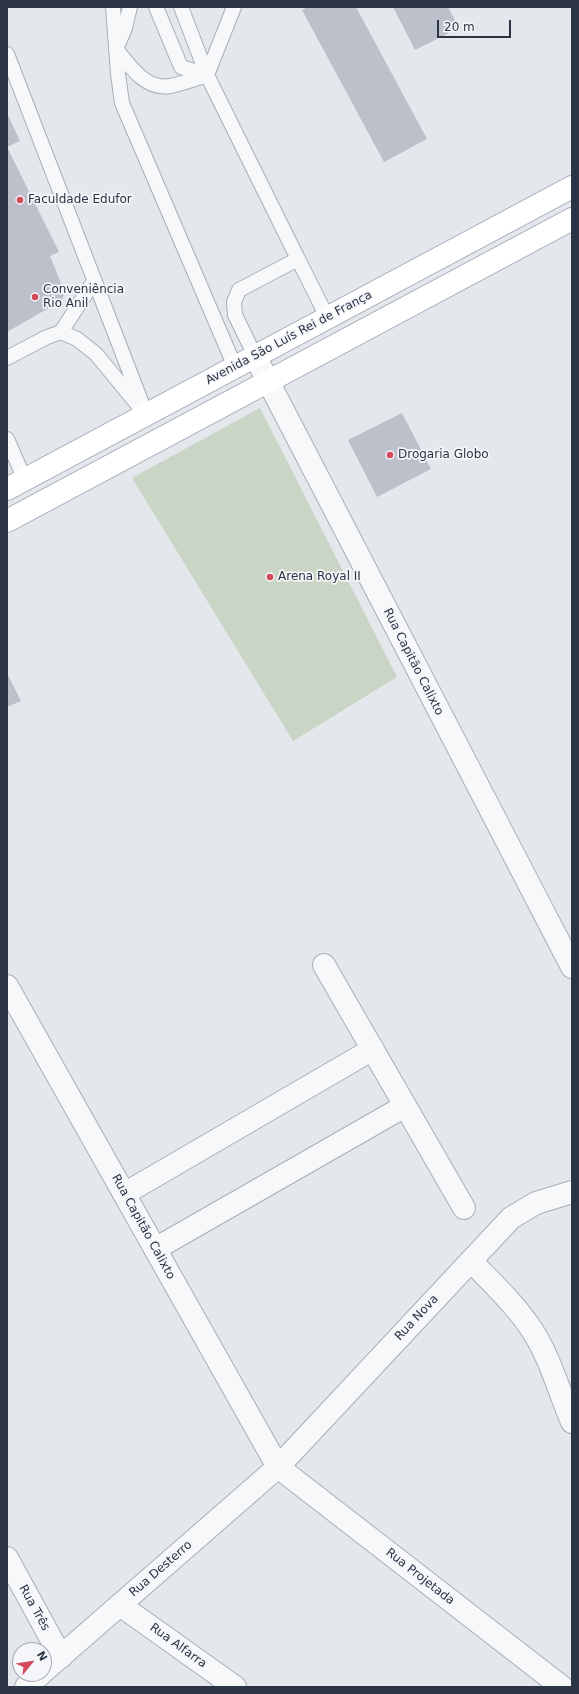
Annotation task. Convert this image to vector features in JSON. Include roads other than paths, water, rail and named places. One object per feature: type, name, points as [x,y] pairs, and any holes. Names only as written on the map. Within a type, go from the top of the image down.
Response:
[{"type":"main road","name":"Avenida São Luís Rei de França","points":[[16,485],[254,356],[572,187]]},
{"type":"main road","points":[[7,521],[572,219]]},
{"type":"street","name":"Rua Capitão Calixto","points":[[254,356],[572,967]]},
{"type":"street","points":[[324,965],[464,1208]]},
{"type":"street","name":"Rua Capitão Calixto","points":[[7,986],[278,1467]]},
{"type":"street","points":[[124,1194],[373,1049]]},
{"type":"street","points":[[155,1249],[405,1106]]},
{"type":"street","name":"Rua Nova","points":[[278,1467],[511,1218],[536,1203],[572,1192]]},
{"type":"street","points":[[471,1261],[516,1307],[533,1330],[545,1354],[572,1422]]},
{"type":"street","name":"Rua Desterro","points":[[52,1664],[278,1467]]},
{"type":"street","name":"Rua Projetada","points":[[278,1467],[562,1687]]},
{"type":"street","name":"Rua Três","points":[[7,1558],[60,1657]]},
{"type":"street","name":"Rua Alfarra","points":[[120,1605],[235,1687]]},
{"type":"lane","points":[[113,7],[122,103],[235,367]]},
{"type":"lane","points":[[116,49],[125,28],[130,7]]},
{"type":"lane","points":[[156,7],[181,66],[207,75]]},
{"type":"lane","points":[[181,7],[207,75],[327,317]]},
{"type":"lane","points":[[207,75],[234,7]]},
{"type":"lane","points":[[116,49],[145,81],[156,86],[170,86],[207,75]]},
{"type":"lane","points":[[7,54],[146,414]]},
{"type":"lane","points":[[254,356],[235,315],[234,302],[239,290],[298,259]]},
{"type":"lane","points":[[7,358],[47,337],[61,332],[94,281]]},
{"type":"lane","points":[[61,332],[77,339],[96,354],[146,414]]},
{"type":"lane","points":[[7,439],[16,485]]},
{"type":"place","name":"Faculdade Edufor","points":[[20,200]]},
{"type":"place","name":"Conveniência Rio Anil","points":[[35,297]]},
{"type":"place","name":"Drogaria Globo","points":[[390,455]]},
{"type":"place","name":"Arena Royal II","points":[[270,577]]}]
